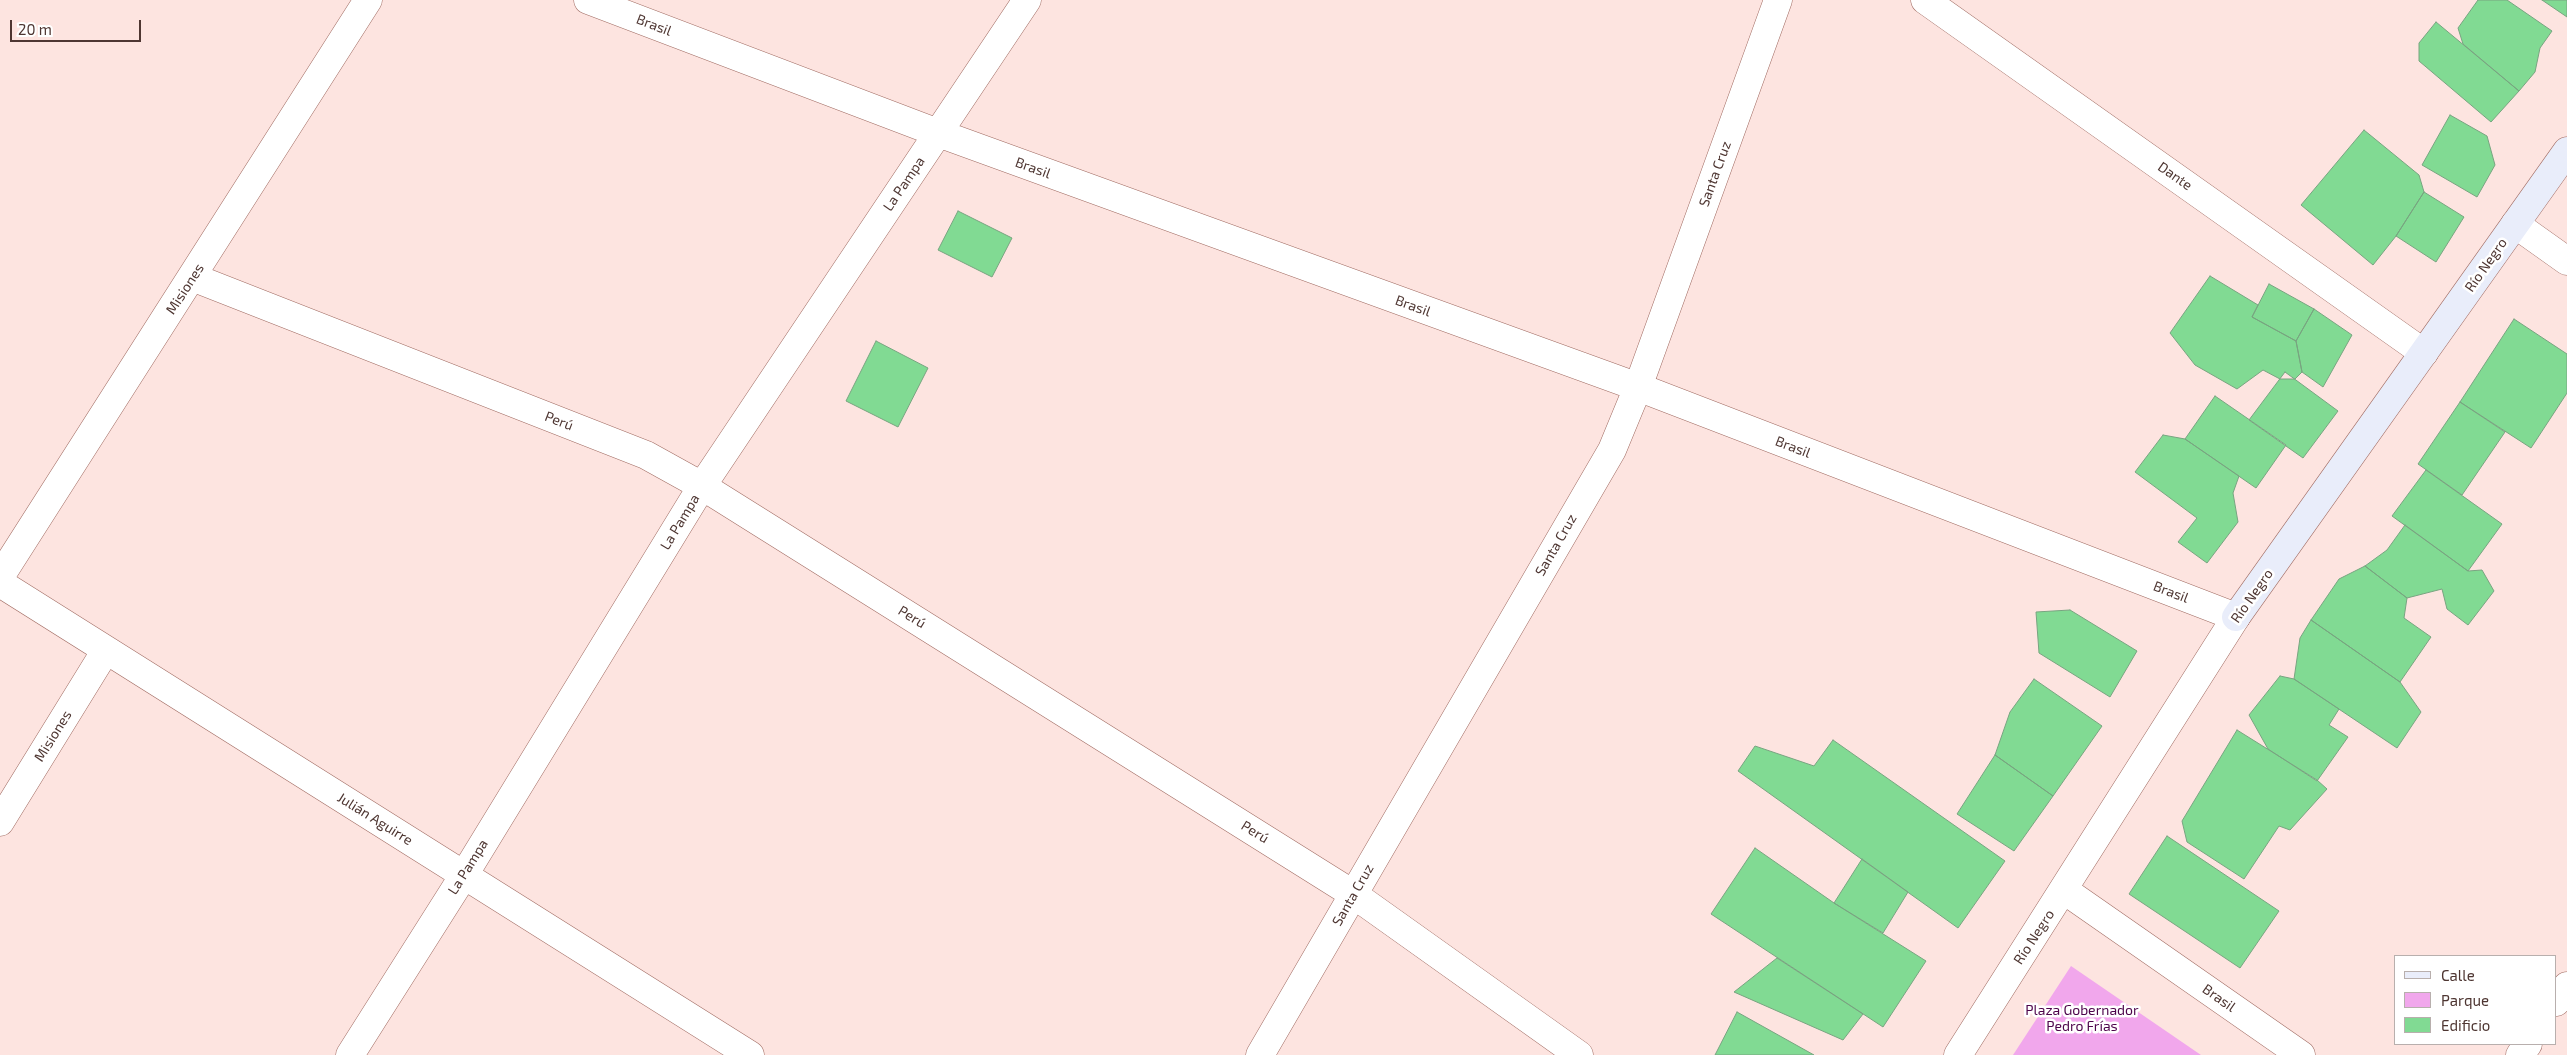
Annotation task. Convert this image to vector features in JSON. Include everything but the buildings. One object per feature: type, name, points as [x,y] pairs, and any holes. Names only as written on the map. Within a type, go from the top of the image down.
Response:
[{"type":"main road","name":"Río Negro","points":[[2236,617],[2567,151]]},
{"type":"street","name":"Misiones","points":[[0,577],[368,0]]},
{"type":"street","name":"Brasil","points":[[588,0],[938,133],[1638,387],[2236,617]]},
{"type":"street","name":"La Pampa","points":[[350,1055],[464,875],[702,486],[1027,0]]},
{"type":"street","name":"Santa Cruz","points":[[1260,1055],[1612,450],[1638,387],[1778,0]]},
{"type":"street","name":"Dante","points":[[1925,0],[2424,353]]},
{"type":"street","points":[[2515,224],[2567,261]]},
{"type":"street","name":"Perú","points":[[192,277],[646,455],[702,486],[1354,894],[1579,1055]]},
{"type":"street","name":"Julián Aguirre","points":[[0,583],[750,1055]]},
{"type":"street","name":"Río Negro","points":[[1958,1055],[2236,617]]},
{"type":"street","name":"Misiones","points":[[0,822],[106,650]]},
{"type":"street","name":"Brasil","points":[[2064,890],[2301,1055]]},
{"type":"street","points":[[2557,1001],[2567,986]]},
{"type":"green space","name":"Plaza Gobernador Pedro Frías","points":[[2071,966],[2201,1055],[2013,1055]]}]
